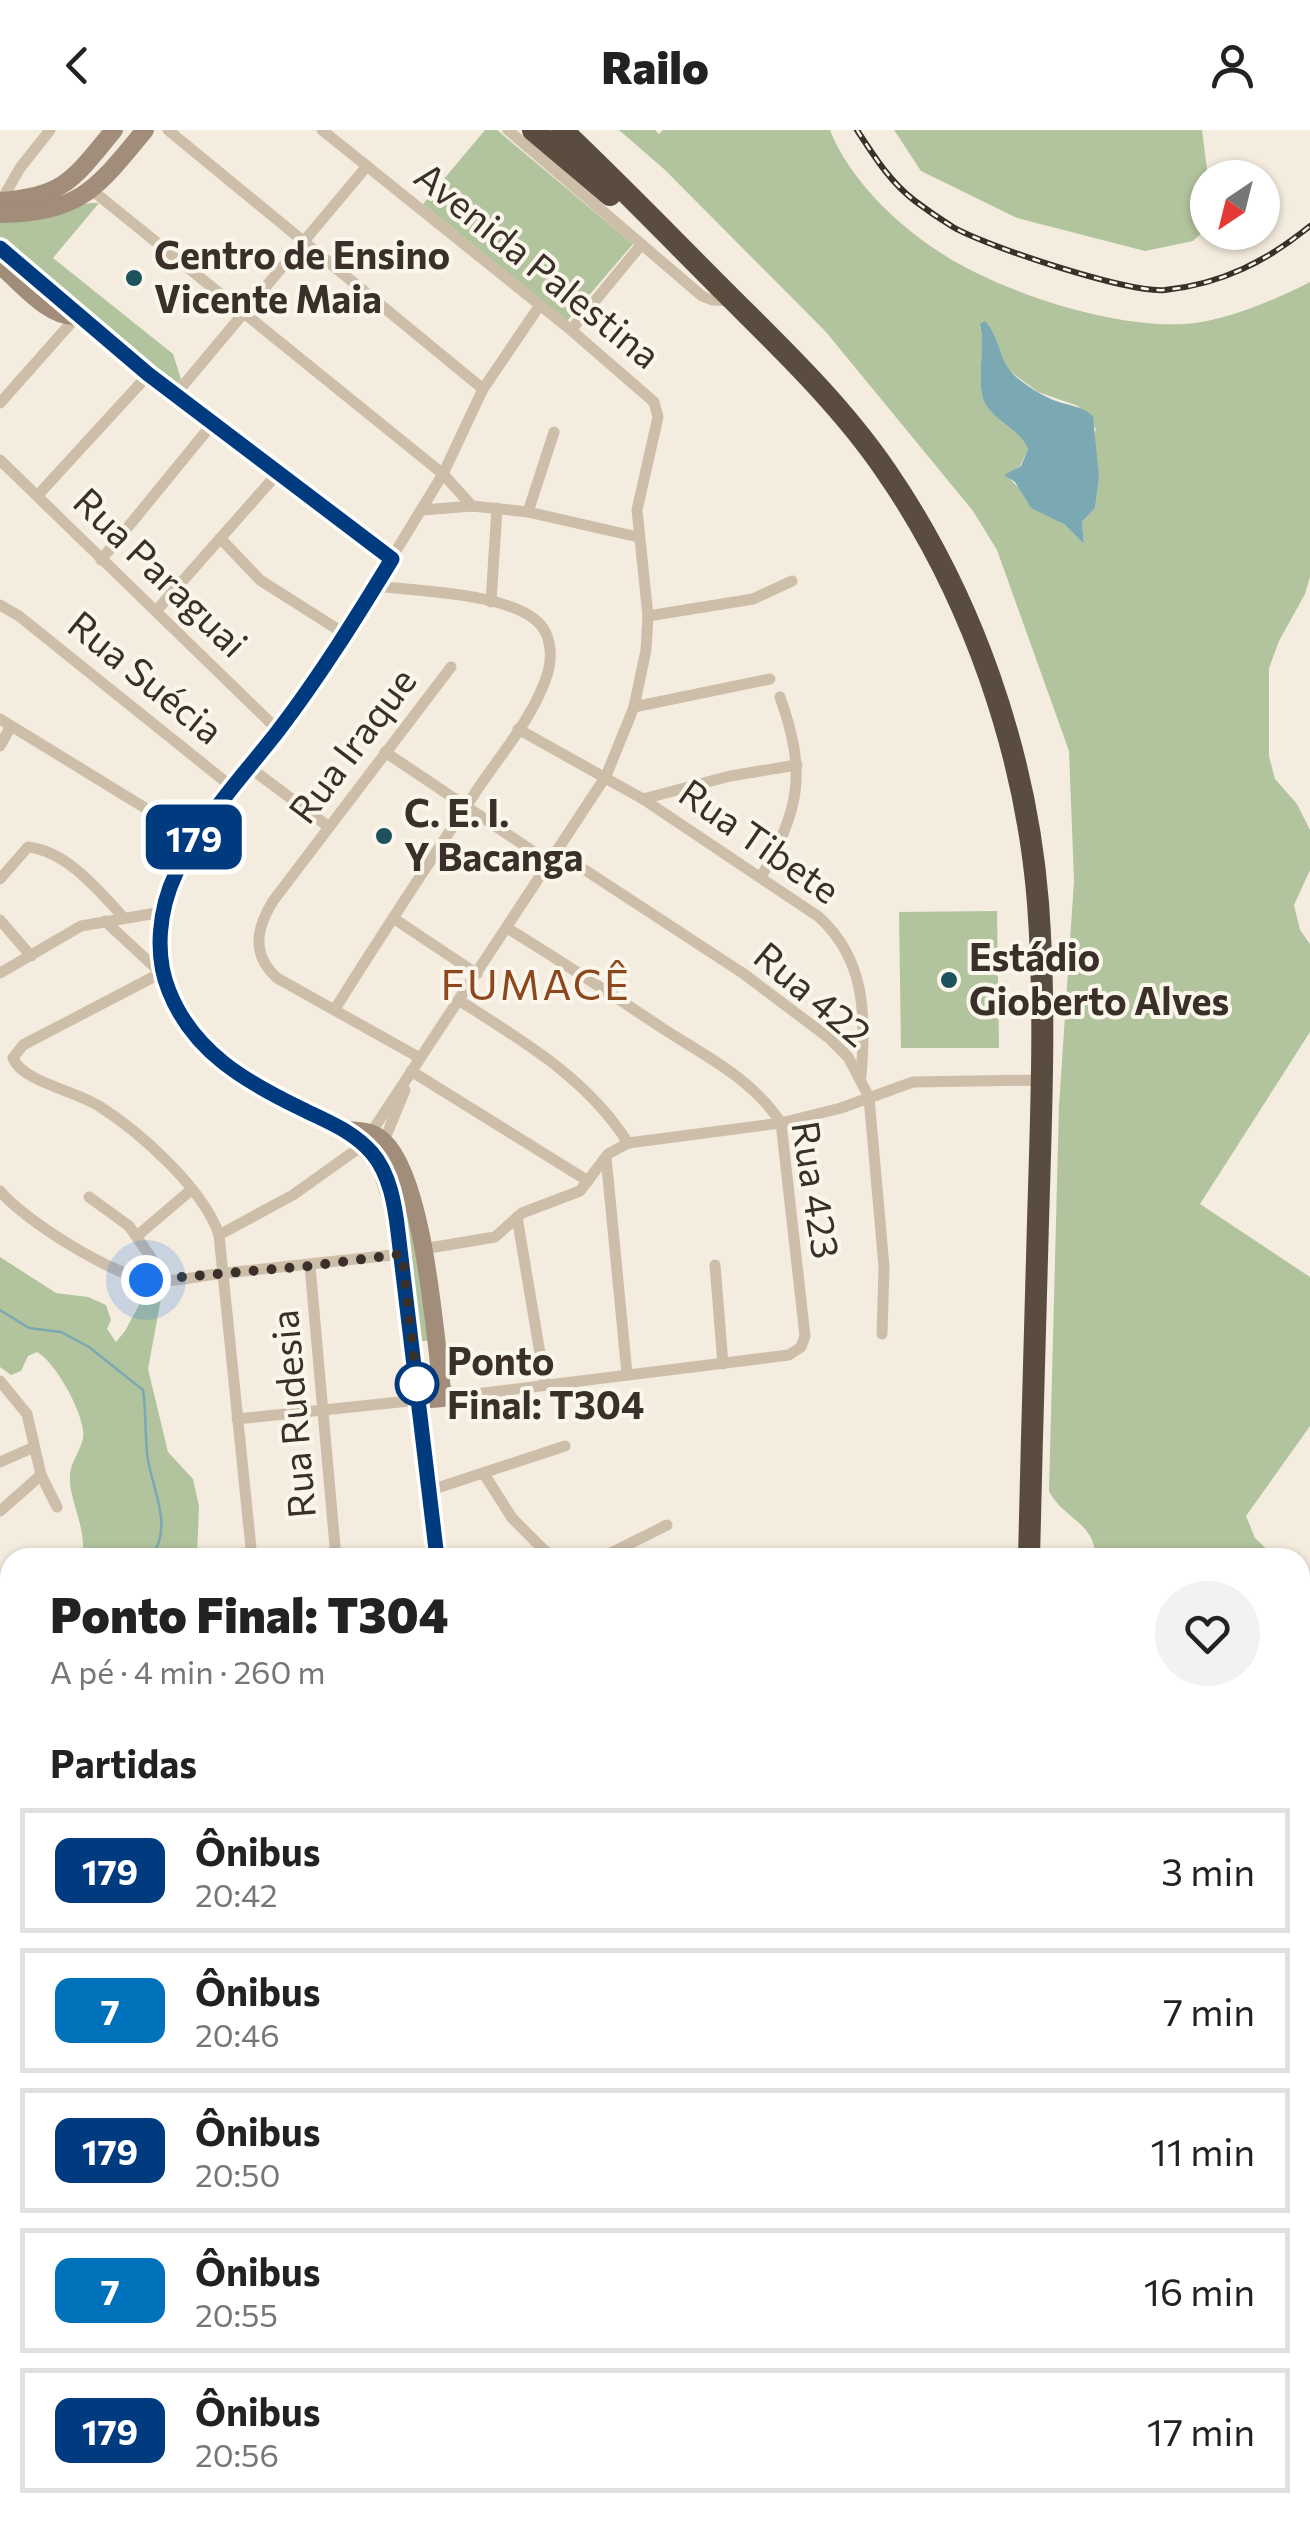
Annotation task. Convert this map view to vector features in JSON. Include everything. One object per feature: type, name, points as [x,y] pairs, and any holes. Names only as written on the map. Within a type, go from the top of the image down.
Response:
[{"type":"highway","points":[[533,130],[728,295]]},
{"type":"highway","points":[[562,130],[832,402],[879,461],[930,547],[968,624],[1002,718],[1018,778],[1038,905],[1042,1080],[1030,1548]]},
{"type":"street","points":[[0,205],[20,168],[50,130]]},
{"type":"street","points":[[0,205],[58,189],[78,173],[114,130]]},
{"type":"street","points":[[0,205],[55,208],[92,190],[146,130]]},
{"type":"street","points":[[168,130],[483,389]]},
{"type":"street","name":"Avenida Palestina","points":[[322,130],[651,397],[658,417],[640,490],[638,538]]},
{"type":"street","points":[[508,130],[702,296],[720,302],[728,295]]},
{"type":"street","points":[[175,395],[366,166]]},
{"type":"street","points":[[92,190],[443,474],[472,506]]},
{"type":"street","points":[[571,330],[641,245]]},
{"type":"street","points":[[0,248],[148,374],[392,559]]},
{"type":"street","points":[[0,265],[55,312],[78,316]]},
{"type":"street","points":[[161,973],[162,912],[175,874],[194,838],[278,730],[345,634],[423,510],[483,389],[540,305]]},
{"type":"street","points":[[0,404],[78,316]]},
{"type":"street","points":[[38,495],[148,374]]},
{"type":"street","points":[[101,560],[212,423]]},
{"type":"street","points":[[528,512],[554,432]]},
{"type":"street","name":"Rua Paraguai","points":[[0,460],[278,730]]},
{"type":"street","points":[[156,612],[278,473]]},
{"type":"street","points":[[219,1235],[373,1143],[411,1072],[606,776],[634,708],[646,650],[648,616],[638,538],[528,512],[472,506],[423,510]]},
{"type":"street","points":[[490,602],[497,508]]},
{"type":"street","points":[[220,538],[260,580],[345,634]]},
{"type":"street","points":[[648,616],[752,600],[792,581]]},
{"type":"street","points":[[335,1009],[518,729],[547,676],[549,642],[543,628],[531,616],[490,602],[375,586]]},
{"type":"street","name":"Rua Suécia","points":[[0,595],[19,616]]},
{"type":"street","name":"Rua Suécia","points":[[0,605],[19,616],[232,787]]},
{"type":"street","name":"Rua Iraque","points":[[420,1058],[277,978],[258,950],[259,928],[329,827],[451,667]]},
{"type":"street","points":[[634,708],[770,679]]},
{"type":"street","points":[[760,877],[790,820],[797,765],[796,746],[780,698]]},
{"type":"street","points":[[0,746],[5,722],[194,838]]},
{"type":"street","name":"Rua Tibete","points":[[518,729],[643,798],[834,931],[852,958],[863,1004],[861,1076]]},
{"type":"street","name":"Rua 422","points":[[386,752],[466,807],[760,986],[830,1038],[861,1076],[869,1097],[884,1266],[882,1334]]},
{"type":"street","points":[[643,798],[730,776],[797,765]]},
{"type":"street","points":[[249,768],[329,827]]},
{"type":"street","points":[[0,879],[28,847],[34,847],[61,858],[124,918]]},
{"type":"street","points":[[0,973],[71,930],[162,912]]},
{"type":"street","points":[[393,918],[478,974]]},
{"type":"street","points":[[0,920],[31,956]]},
{"type":"street","points":[[105,921],[161,973],[186,1027],[220,1062],[299,1108],[373,1143],[399,1163],[418,1221],[443,1398]]},
{"type":"street","name":"Rua 423","points":[[507,928],[743,1080],[765,1098],[781,1123],[805,1336],[801,1347],[789,1355],[723,1364]]},
{"type":"street","points":[[161,973],[23,1045],[13,1058],[21,1071],[80,1096],[118,1118],[207,1206],[219,1235],[251,1548]]},
{"type":"street","points":[[460,1001],[576,1081],[608,1113],[628,1144]]},
{"type":"street","points":[[411,1072],[588,1182]]},
{"type":"street","points":[[422,1249],[496,1237],[516,1217],[573,1195],[606,1157],[628,1144],[781,1123],[841,1108],[913,1082],[1042,1080]]},
{"type":"street","points":[[373,1143],[390,1189],[402,1254],[436,1548]]},
{"type":"street","points":[[606,1157],[627,1374]]},
{"type":"street","points":[[137,1236],[192,1190]]},
{"type":"street","points":[[0,1191],[14,1207],[50,1233],[136,1278],[158,1280],[402,1254]]},
{"type":"street","points":[[88,1198],[121,1219],[152,1258]]},
{"type":"street","points":[[516,1217],[545,1383]]},
{"type":"street","name":"Rua Rudesia","points":[[310,1266],[335,1548]]},
{"type":"street","points":[[237,1419],[723,1364],[715,1266]]},
{"type":"street","points":[[416,1368],[438,1365]]},
{"type":"street","points":[[0,1381],[28,1414],[41,1474],[57,1507]]},
{"type":"street","points":[[428,1490],[565,1446]]},
{"type":"street","points":[[0,1462],[34,1447]]},
{"type":"street","points":[[0,1512],[41,1474]]},
{"type":"street","points":[[484,1474],[512,1518],[542,1548]]},
{"type":"street","points":[[621,1548],[667,1524]]},
{"type":"green space","points":[[485,130],[497,130],[633,244],[567,321],[423,204]]},
{"type":"green space","points":[[619,130],[655,130],[659,134],[663,130],[830,130],[849,166],[876,199],[941,253],[1029,295],[1099,315],[1166,324],[1195,323],[1254,307],[1310,282],[1310,577],[1269,668],[1269,756],[1275,779],[1297,804],[1310,830],[1310,870],[1294,905],[1300,930],[1310,944],[1310,1032],[1200,1204],[1310,1277],[1310,1426],[1246,1516],[1255,1538],[1266,1548],[1094,1548],[1084,1528],[1049,1491],[1059,1106],[1074,881],[1069,751],[997,550],[973,511],[826,332],[664,169]],"holes":[[[987,323],[1008,370],[1038,392],[1078,406],[1096,429],[1093,440],[1099,478],[1095,508],[1082,522],[1084,544],[1064,524],[1027,502],[1006,475],[1020,466],[1028,449],[1020,436],[986,404],[981,385],[980,326]]]},
{"type":"green space","points":[[894,130],[1202,130],[1206,160],[1190,160],[1190,242],[1145,251],[1017,218],[921,171]]},
{"type":"green space","points":[[99,203],[53,258],[173,354],[181,379],[174,387],[0,243],[0,222]]},
{"type":"green space","name":"Estádio Gioberto Alves","points":[[997,911],[999,1048],[901,1048],[899,912]]},
{"type":"green space","points":[[385,1152],[407,1201],[431,1340],[418,1342]]},
{"type":"green space","points":[[0,1257],[56,1293],[88,1297],[106,1305],[111,1320],[107,1329],[116,1342],[147,1290],[162,1293],[148,1369],[168,1452],[193,1479],[199,1506],[197,1548],[83,1548],[70,1481],[83,1438],[75,1404],[61,1378],[37,1352],[28,1356],[21,1371],[11,1375],[0,1367]]},
{"type":"water","points":[[985,321],[1015,376],[1045,396],[1093,416],[1099,478],[1095,508],[1082,522],[1084,544],[1064,524],[1031,508],[1015,482],[1004,475],[1021,466],[1028,449],[1020,436],[985,403],[980,324]]},
{"type":"waterway","points":[[0,1310],[29,1328],[61,1332],[89,1347],[143,1390],[147,1453],[161,1520],[156,1548]]},
{"type":"railway","points":[[857,130],[898,186],[953,227],[1026,257],[1121,284],[1165,290],[1206,282],[1260,260],[1310,226]]},
{"type":"bus line","name":"179","points":[[0,248],[148,374],[392,559],[312,684],[194,838],[175,874],[162,912],[161,973],[186,1027],[220,1062],[243,1078],[346,1130],[379,1163],[395,1211],[436,1548]]},
{"type":"place","name":"Centro de Ensino Vicente Maia","points":[[134,278]]},
{"type":"place","name":"C. E. I. Y Bacanga","points":[[384,836]]},
{"type":"place","name":"Estádio Gioberto Alves","points":[[949,980]]},
{"type":"place","name":"Ponto Final: T304","points":[[417,1384]]},
{"type":"district","name":"FUMACÊ","points":[[536,985]]},
{"type":"route","points":[[146,1280],[402,1254],[417,1384]]}]
